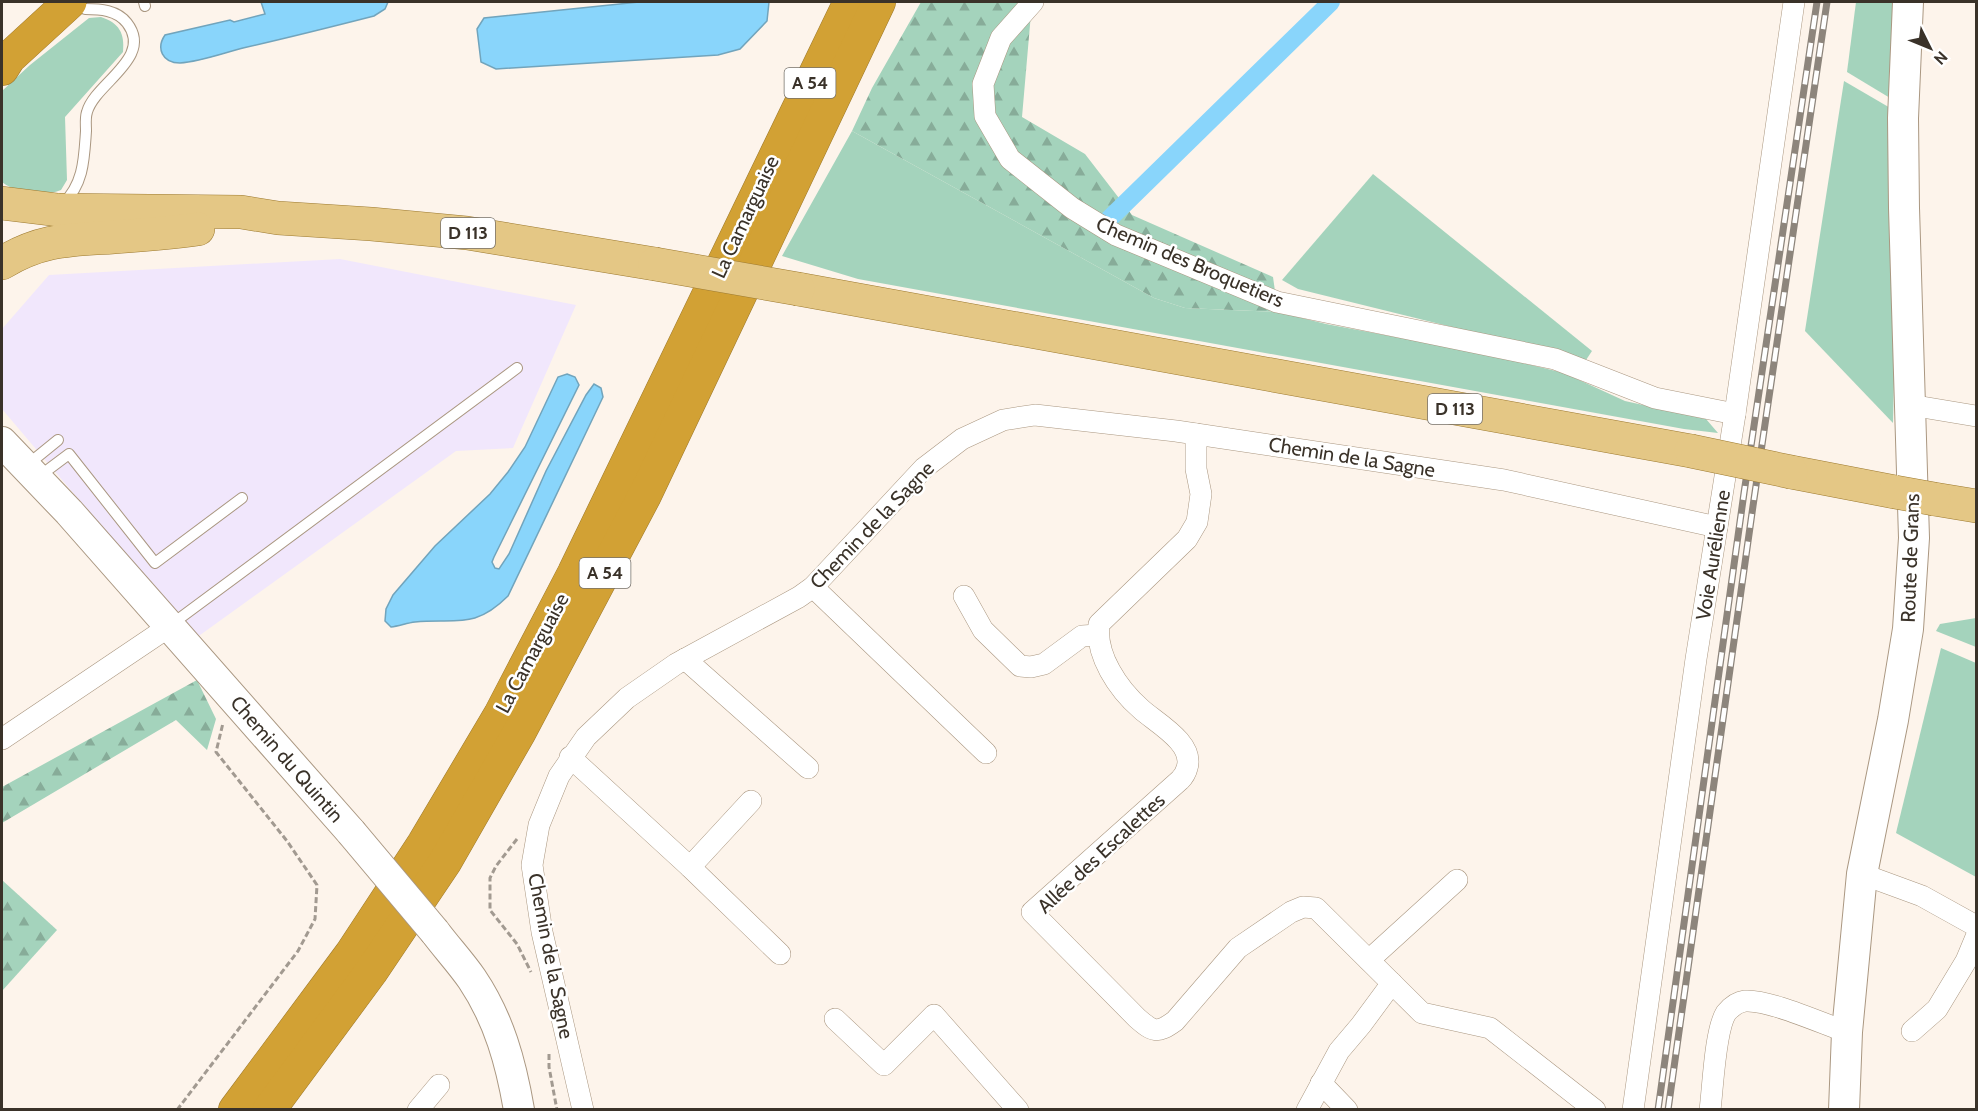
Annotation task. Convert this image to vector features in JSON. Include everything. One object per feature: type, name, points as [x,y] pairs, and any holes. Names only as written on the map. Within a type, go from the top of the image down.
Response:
[{"type":"highway","points":[[2,36],[36,2]]},
{"type":"highway","points":[[769,165],[838,2]]},
{"type":"highway","name":"La Camarguaise","points":[[236,1110],[351,954],[424,843],[500,715],[574,573],[769,165],[850,2]]},
{"type":"highway","name":"La Camarguaise","points":[[269,1110],[371,972],[445,862],[519,733],[645,495],[879,2]]},
{"type":"highway","points":[[767,236],[902,2]]},
{"type":"highway","points":[[2,69],[9,58],[77,9]]},
{"type":"main road","name":"D 113","points":[[2,203],[58,210],[241,212],[278,218],[467,233],[798,289],[1691,451],[1977,506]]},
{"type":"main road","name":"D 113","points":[[2,262],[30,248],[64,239],[180,231],[278,218]]},
{"type":"main road","points":[[2,234],[2,248]]},
{"type":"street","name":"Chemin des Broquetiers","points":[[1033,2],[1001,38],[983,84],[984,117],[1010,159],[1072,208],[1116,235],[1277,302],[1555,359],[1655,398],[1735,414]]},
{"type":"street","name":"Voie Aurélienne","points":[[1633,1110],[1696,658],[1735,414],[1794,2]]},
{"type":"street","name":"Route de Grans","points":[[1844,1110],[1847,1032],[1862,874],[1893,720],[1908,629],[1914,538],[1903,118],[1908,2]]},
{"type":"street","points":[[1910,405],[1977,416]]},
{"type":"street","name":"Chemin de la Sagne","points":[[583,1110],[542,932],[532,865],[539,825],[559,776],[586,737],[627,698],[684,659],[813,587],[924,468],[962,439],[1003,420],[1035,415],[1068,417],[1504,480],[1717,527]]},
{"type":"street","points":[[964,596],[983,630],[1020,666],[1031,667],[1044,664],[1082,636],[1098,635],[1100,624],[1186,539],[1197,522],[1201,494],[1196,469],[1196,434]]},
{"type":"street","name":"Chemin du Quintin","points":[[2,442],[170,626],[351,832],[435,932],[472,980],[494,1018],[511,1066],[519,1110]]},
{"type":"street","points":[[813,587],[986,753]]},
{"type":"street","points":[[2,739],[170,626]]},
{"type":"street","name":"Allée des Escalettes","points":[[1098,635],[1102,654],[1121,688],[1141,710],[1165,727],[1181,744],[1188,756],[1188,767],[1180,780],[1032,912],[1137,1018],[1149,1029],[1156,1031],[1165,1028],[1175,1021],[1238,948],[1291,912],[1303,907],[1316,908],[1422,1012],[1490,1028],[1595,1110]]},
{"type":"street","points":[[684,659],[808,768]]},
{"type":"street","points":[[570,757],[690,867],[780,954]]},
{"type":"street","points":[[690,867],[751,801]]},
{"type":"street","points":[[1862,874],[1922,896],[1977,926]]},
{"type":"street","points":[[1369,960],[1457,880]]},
{"type":"street","points":[[1912,1031],[1937,1009],[1966,961],[1977,937]]},
{"type":"street","points":[[1307,1110],[1339,1052],[1392,982]]},
{"type":"street","points":[[1710,1110],[1720,1034],[1725,1015],[1734,1004],[1745,1001],[1766,1003],[1847,1032]]},
{"type":"street","points":[[834,1018],[884,1065],[934,1015],[1018,1110]]},
{"type":"street","points":[[1321,1083],[1347,1109]]},
{"type":"street","points":[[418,1110],[439,1085]]},
{"type":"lane","points":[[77,9],[97,2]]},
{"type":"lane","points":[[58,210],[73,194],[80,178],[87,113],[95,95],[129,61],[134,43],[131,28],[123,18],[104,9],[77,9]]},
{"type":"lane","points":[[2,75],[48,38]]},
{"type":"lane","points":[[170,626],[517,368]]},
{"type":"lane","points":[[31,472],[58,440]]},
{"type":"lane","points":[[31,472],[69,454],[155,563],[242,498]]},
{"type":"path","points":[[177,1110],[298,951],[315,919],[317,885],[287,841],[216,752],[231,696]]},
{"type":"path","points":[[522,832],[496,866],[490,878],[490,910],[517,944],[534,978]]},
{"type":"path","points":[[549,1048],[549,1067],[557,1110]]},
{"type":"shaded area","points":[[340,259],[576,305],[513,448],[456,451],[196,638],[2,409],[2,329],[49,275]]},
{"type":"green space","points":[[921,2],[1032,2],[1022,117],[1085,154],[1132,215],[1273,277],[1278,312],[1185,308],[1154,298],[852,131],[872,88]]},
{"type":"green space","points":[[1856,2],[1900,2],[1895,101],[1847,72]]},
{"type":"green space","points":[[101,17],[112,22],[122,34],[123,52],[65,117],[67,180],[61,190],[38,194],[23,192],[8,186],[2,182],[2,91],[30,65],[89,18]]},
{"type":"green space","points":[[1844,81],[1892,109],[1896,287],[1893,423],[1805,331]]},
{"type":"green space","points":[[852,131],[1154,298],[1185,308],[1278,312],[1326,324],[1491,355],[1564,373],[1625,401],[1706,419],[1718,433],[1684,429],[858,279],[782,256]]},
{"type":"green space","points":[[1373,174],[1592,351],[1586,360],[1298,289],[1282,280]]},
{"type":"green space","points":[[1976,618],[1976,647],[1936,631],[1940,624]]},
{"type":"green space","points":[[1941,648],[1976,663],[1976,877],[1896,833]]},
{"type":"green space","points":[[197,680],[216,719],[207,750],[176,720],[2,823],[2,787]]},
{"type":"green space","points":[[2,880],[57,930],[2,991]]},
{"type":"water","points":[[261,2],[388,2],[385,9],[374,16],[203,59],[180,63],[165,58],[162,54],[161,45],[165,35],[265,14]]},
{"type":"water","points":[[639,2],[769,2],[767,21],[740,49],[718,55],[496,69],[481,62],[477,29],[484,18]]},
{"type":"water","points":[[567,374],[575,377],[579,385],[494,557],[492,562],[495,568],[499,569],[509,554],[546,471],[594,384],[601,388],[603,397],[508,596],[496,607],[474,618],[415,622],[391,627],[385,621],[386,609],[393,595],[435,546],[490,494],[508,472],[525,447],[558,377]]},
{"type":"waterway","points":[[1106,222],[1331,2]]},
{"type":"railway","points":[[1658,1110],[1744,493],[1817,2]]},
{"type":"railway","points":[[1668,1110],[1827,2]]}]
